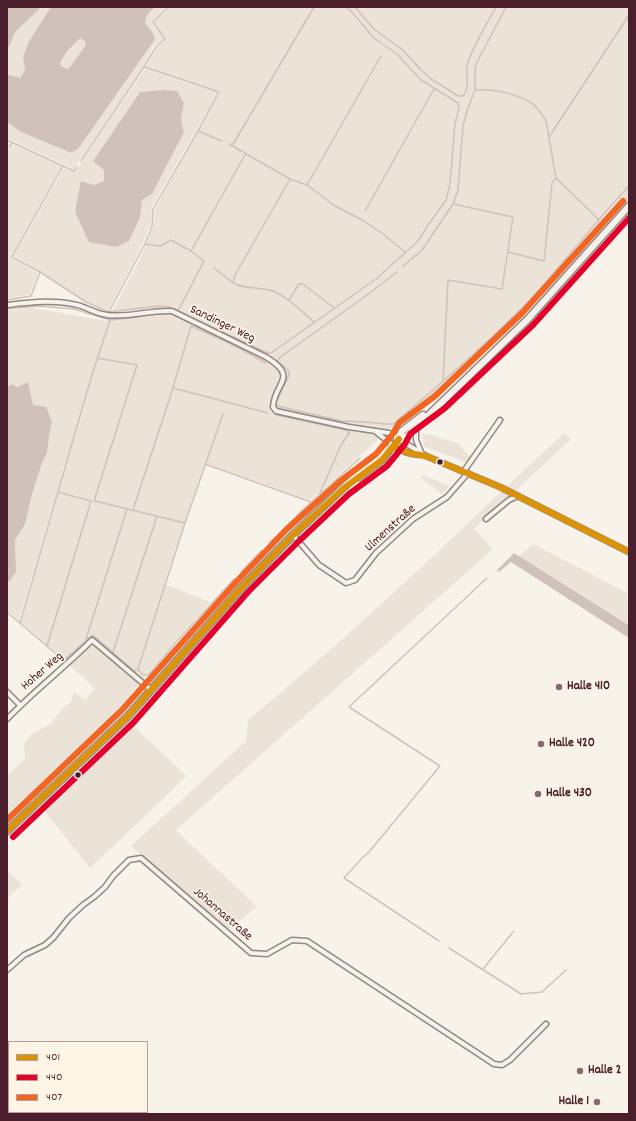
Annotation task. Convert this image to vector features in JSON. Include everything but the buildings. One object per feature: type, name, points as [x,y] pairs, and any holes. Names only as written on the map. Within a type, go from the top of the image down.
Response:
[{"type":"street","points":[[399,439],[407,436],[440,402],[528,319],[629,206]]},
{"type":"street","name":"Sandinger Weg","points":[[7,305],[53,301],[82,306],[106,315],[172,311],[274,362],[284,376],[273,402],[273,406],[276,411],[349,427],[389,433],[426,456]]},
{"type":"street","points":[[7,831],[128,716],[242,587],[293,536],[379,454],[393,446],[399,439],[404,429],[440,402]]},
{"type":"street","name":"Ulmenstraße","points":[[293,536],[319,565],[346,583],[355,580],[376,553],[413,519],[447,497],[466,472],[500,420]]},
{"type":"street","points":[[416,427],[416,440],[421,453]]},
{"type":"street","points":[[374,430],[393,446],[403,452],[426,456],[466,472],[518,496],[629,552]]},
{"type":"street","points":[[486,519],[509,500],[518,496]]},
{"type":"street","name":"Hoher Weg","points":[[7,718],[70,662],[92,640],[151,690]]},
{"type":"street","points":[[7,692],[20,705]]},
{"type":"street","name":"Johannastraße","points":[[7,970],[24,955],[45,945],[53,938],[69,918],[83,904],[105,887],[113,876],[129,860],[141,858],[251,953],[266,954],[292,940],[307,941],[494,1064],[502,1064],[510,1060],[546,1024]]},
{"type":"shaded area","points":[[7,7],[41,7],[15,32],[7,49]]},
{"type":"shaded area","points":[[41,7],[51,7],[23,57],[25,70],[20,78],[7,74],[7,49],[10,45],[14,32]]},
{"type":"shaded area","points":[[51,7],[155,7],[147,15],[145,23],[153,33],[155,39],[78,149],[71,153],[21,132],[7,122],[7,74],[20,78],[25,70],[23,57],[28,43]],"holes":[[[80,38],[85,41],[86,45],[70,67],[67,69],[61,66],[60,63],[67,51]]]},
{"type":"shaded area","points":[[155,7],[166,7],[151,22],[164,39],[153,46],[143,67],[74,169],[7,138],[7,122],[21,132],[71,153],[78,149],[153,33],[145,23],[147,15]]},
{"type":"shaded area","points":[[169,7],[629,7],[629,202],[526,316],[398,426],[391,428],[310,500],[205,463],[164,584],[210,602],[148,672],[120,710],[7,821],[7,775],[25,759],[24,744],[32,734],[50,724],[63,708],[71,702],[74,692],[85,700],[95,689],[21,622],[91,379],[19,620],[7,610],[7,582],[10,581],[16,572],[15,540],[25,524],[32,494],[42,463],[47,453],[52,422],[33,405],[18,387],[12,384],[7,387],[7,311],[33,308],[107,321],[140,259],[153,228],[155,209],[206,113],[152,207],[150,227],[109,310],[86,301],[14,256],[64,168],[75,172],[145,69],[200,87],[146,67],[157,48],[166,39],[154,22]],"holes":[[[165,90],[177,91],[184,103],[181,119],[184,132],[142,200],[140,217],[82,181],[95,185],[104,181],[104,170],[93,161],[140,92]]]},
{"type":"shaded area","points":[[80,37],[85,41],[86,45],[70,67],[67,69],[61,66],[60,63],[67,51]]},
{"type":"shaded area","points":[[165,90],[177,91],[184,103],[181,119],[184,132],[152,194],[142,200],[140,217],[129,241],[116,247],[89,242],[75,212],[81,181],[94,185],[104,181],[104,170],[93,161],[140,92]]},
{"type":"shaded area","points":[[12,144],[62,166],[11,258],[38,273],[30,294],[7,299],[7,152]]},
{"type":"shaded area","points":[[28,382],[33,405],[46,407],[52,422],[47,453],[42,463],[32,494],[25,524],[15,540],[16,572],[10,581],[7,582],[7,387],[12,384],[18,387]]},
{"type":"shaded area","points":[[423,433],[458,443],[470,457],[466,462],[425,447],[423,442]]},
{"type":"shaded area","points":[[564,433],[571,439],[474,529],[493,549],[176,830],[257,907],[227,930],[131,846],[246,741],[248,720],[369,615]]},
{"type":"shaded area","points":[[423,475],[449,486],[442,494],[421,478]]},
{"type":"shaded area","points":[[533,544],[629,594],[629,624],[519,556]]},
{"type":"shaded area","points":[[514,553],[629,625],[629,638],[511,562],[499,572],[497,570]]},
{"type":"shaded area","points":[[132,725],[187,776],[90,868],[42,808]]},
{"type":"shaded area","points":[[7,870],[22,885],[7,899]]},
{"type":"waterway","points":[[81,161],[156,47],[165,39],[153,22],[168,7]]},
{"type":"waterway","points":[[232,146],[314,7]]},
{"type":"waterway","points":[[183,314],[268,353],[271,353],[376,279],[418,241],[446,200],[450,184],[455,123],[459,108],[458,103],[421,80],[397,54],[374,38],[346,7]]},
{"type":"waterway","points":[[355,7],[374,29],[403,50],[430,78],[458,96],[463,96],[465,93],[467,86],[467,66],[469,60],[475,45],[496,7]]},
{"type":"waterway","points":[[403,266],[422,250],[453,204],[458,190],[463,126],[475,90],[476,64],[506,7]]},
{"type":"waterway","points":[[549,137],[629,15]]},
{"type":"waterway","points":[[307,185],[381,56]]},
{"type":"waterway","points":[[109,312],[145,244],[152,227],[153,209],[219,92],[144,67]]},
{"type":"waterway","points":[[365,211],[434,89]]},
{"type":"waterway","points":[[476,90],[499,91],[515,95],[523,98],[537,108],[546,121],[556,178],[598,219]]},
{"type":"waterway","points":[[198,131],[222,141]]},
{"type":"waterway","points":[[7,140],[63,166],[12,257],[40,272],[31,296],[7,300]]},
{"type":"waterway","points":[[9,147],[12,143]]},
{"type":"waterway","points":[[229,144],[290,179],[307,185],[335,206],[364,221],[405,252]]},
{"type":"waterway","points":[[191,251],[245,155]]},
{"type":"waterway","points":[[63,166],[74,171],[77,167]]},
{"type":"waterway","points":[[508,252],[544,261],[552,183],[556,178]]},
{"type":"waterway","points":[[290,179],[235,275],[233,283],[273,291],[290,301],[314,322]]},
{"type":"waterway","points":[[397,272],[279,358],[278,361],[289,371],[289,375],[276,403],[277,406],[342,421],[393,424],[465,362],[529,301],[629,186]]},
{"type":"waterway","points":[[443,381],[448,280],[502,289],[513,217],[453,204]]},
{"type":"waterway","points":[[145,244],[160,246],[171,240],[191,251],[204,261],[178,311]]},
{"type":"waterway","points":[[214,268],[233,283]]},
{"type":"waterway","points":[[40,272],[86,302],[109,312],[158,306],[170,307]]},
{"type":"waterway","points":[[289,300],[299,284],[303,284],[334,308]]},
{"type":"waterway","points":[[7,309],[39,306],[74,309],[110,320],[138,317]]},
{"type":"waterway","points":[[20,623],[91,378],[110,320]]},
{"type":"waterway","points":[[133,510],[172,391],[191,326],[229,343],[266,363]]},
{"type":"waterway","points":[[94,501],[137,365],[97,358]]},
{"type":"waterway","points":[[173,388],[268,413]]},
{"type":"waterway","points":[[223,414],[185,523],[138,669],[143,675],[148,675],[234,579]]},
{"type":"waterway","points":[[276,415],[346,430],[349,434]]},
{"type":"waterway","points":[[320,493],[341,445],[350,432]]},
{"type":"waterway","points":[[270,542],[311,502],[360,458]]},
{"type":"waterway","points":[[205,464],[311,502]]},
{"type":"waterway","points":[[58,492],[91,501]]},
{"type":"waterway","points":[[47,646],[91,501]]},
{"type":"waterway","points":[[95,501],[185,523]]},
{"type":"waterway","points":[[86,639],[127,509]]},
{"type":"waterway","points":[[113,652],[157,516]]},
{"type":"waterway","points":[[241,572],[262,550]]},
{"type":"waterway","points":[[439,941],[344,878],[369,852],[440,766],[349,707],[487,578]]},
{"type":"waterway","points":[[7,612],[62,659],[65,659],[93,635],[134,671],[137,670]]},
{"type":"waterway","points":[[483,969],[513,932]]},
{"type":"waterway","points":[[449,948],[521,994],[542,992],[566,970]]},
{"type":"transit line","name":"407","points":[[7,820],[122,710],[236,582],[287,529],[339,482],[376,454],[392,435],[399,423],[435,396],[522,313],[623,201]]},
{"type":"transit line","name":"440","points":[[13,837],[134,722],[248,592],[299,541],[349,494],[387,466],[405,444],[410,434],[445,408],[533,325],[629,218]]},
{"type":"transit line","name":"401","points":[[7,831],[128,716],[242,587],[293,535],[344,488],[382,460],[399,439]]},
{"type":"transit line","name":"401","points":[[393,446],[409,453],[426,456],[500,487],[629,552]]},
{"type":"place","name":"Halle 410","points":[[559,687]]},
{"type":"place","name":"Halle 420","points":[[541,744]]},
{"type":"place","name":"Halle 430","points":[[538,794]]},
{"type":"place","name":"Halle 2","points":[[580,1071]]},
{"type":"place","name":"Halle 1","points":[[597,1102]]}]
